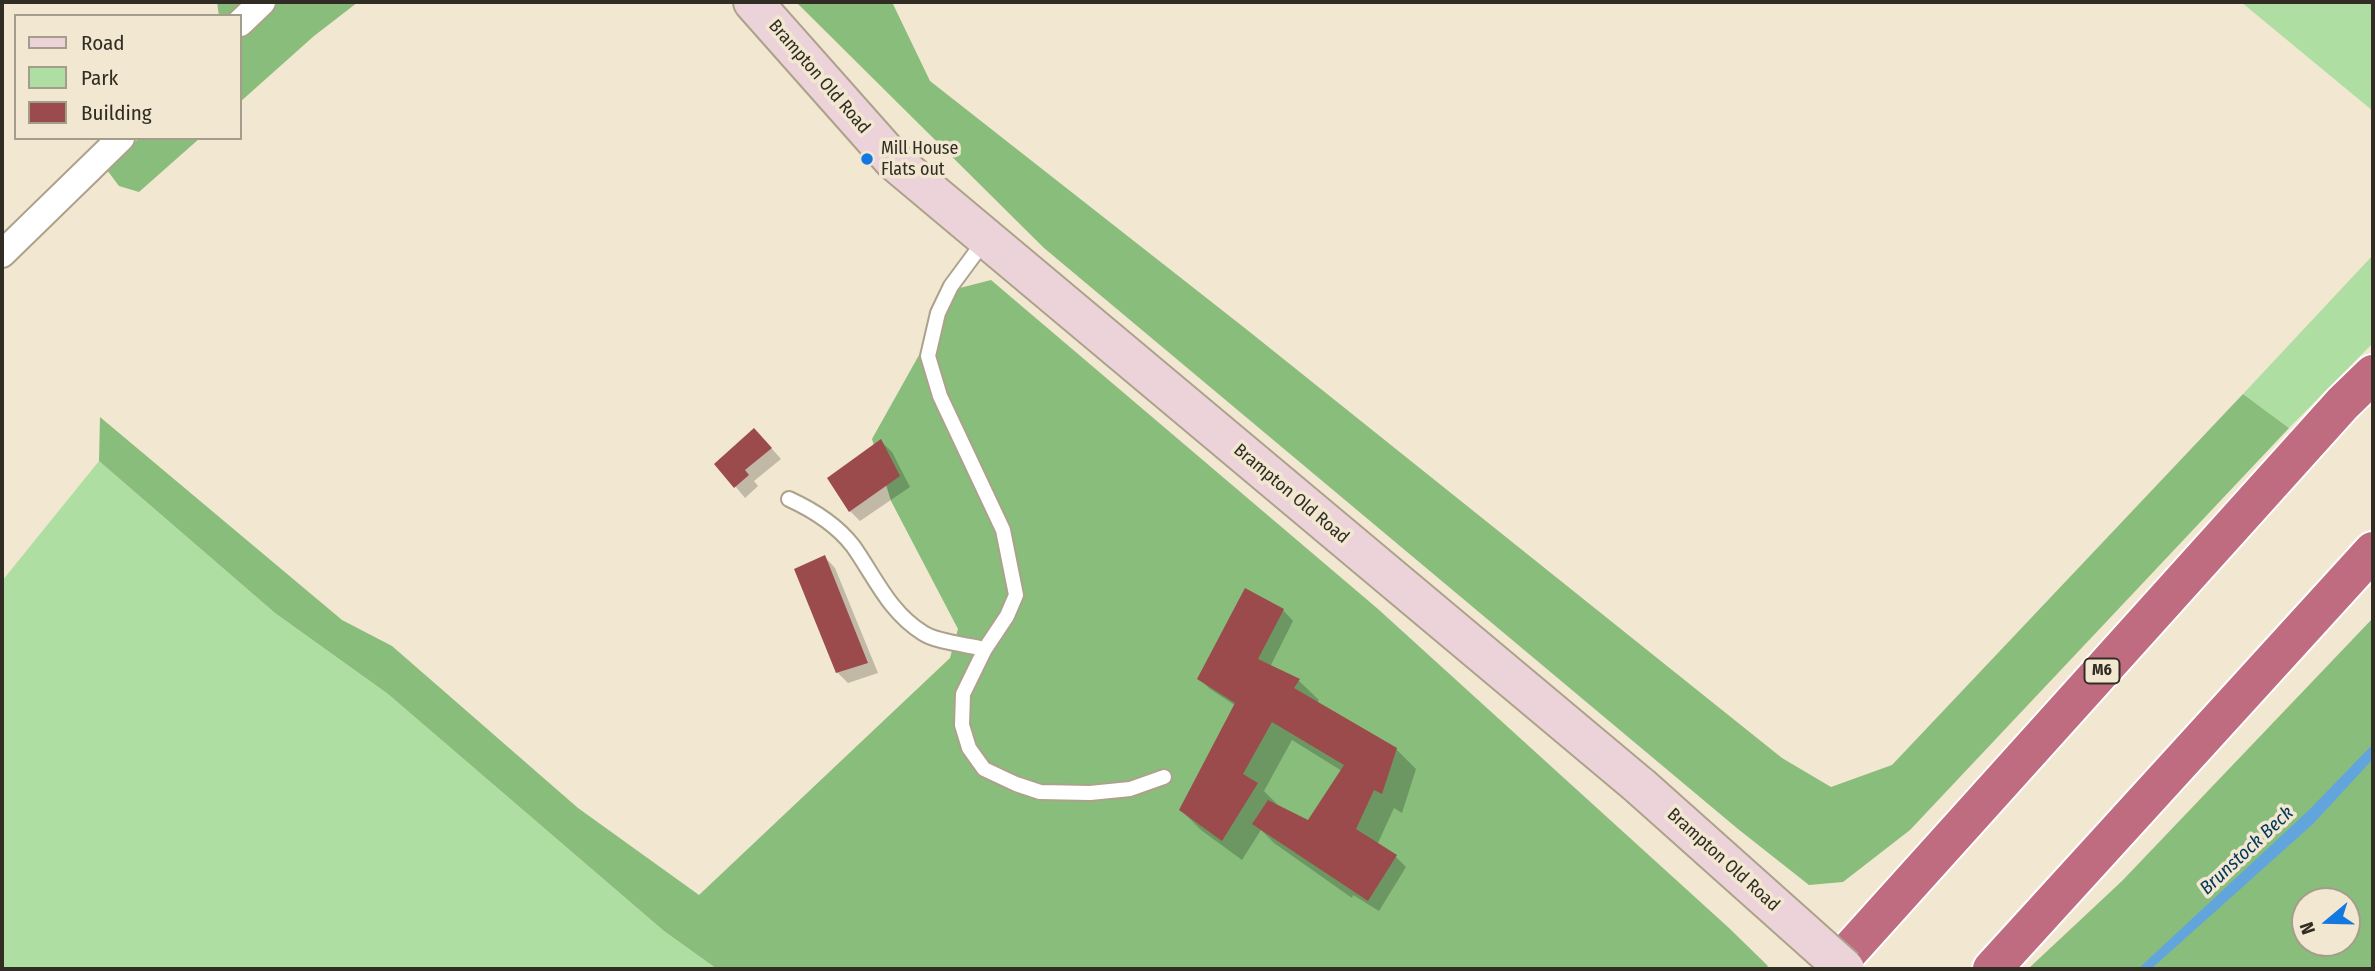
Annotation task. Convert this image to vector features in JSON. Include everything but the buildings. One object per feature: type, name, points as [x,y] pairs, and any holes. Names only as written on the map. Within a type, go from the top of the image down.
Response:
[{"type":"highway","name":"M6","points":[[1833,969],[2343,403],[2373,374]]},
{"type":"highway","points":[[1993,969],[2373,551]]},
{"type":"main road","name":"Brampton Old Road","points":[[753,2],[894,161],[1640,786],[1845,969]]},
{"type":"street","points":[[242,21],[262,2]]},
{"type":"street","points":[[2,254],[119,140]]},
{"type":"lane","points":[[986,238],[951,286],[938,313],[928,356],[940,396],[1003,530],[1016,595],[963,694],[962,725],[969,748],[984,769],[1040,792],[1090,793],[1130,789],[1164,777]]},
{"type":"lane","points":[[789,499],[833,525],[852,545],[895,610],[925,635],[985,649]]},
{"type":"green space","points":[[217,2],[358,2],[314,36],[242,100],[242,14],[219,14]]},
{"type":"green space","points":[[796,2],[892,2],[930,81],[1246,329],[1782,758],[1831,787],[1892,765],[2243,394],[2289,428],[1910,830],[1843,882],[1809,885],[1738,829],[1044,248]]},
{"type":"green space","points":[[2241,2],[2373,2],[2373,111]]},
{"type":"green space","points":[[137,140],[198,140],[139,192],[119,186],[107,170]]},
{"type":"green space","points":[[2373,255],[2373,343],[2289,428],[2243,394]]},
{"type":"green space","points":[[991,280],[1378,609],[1768,966],[1765,969],[717,969],[664,931],[388,694],[275,613],[99,461],[100,417],[342,620],[392,646],[578,808],[699,895],[950,658],[958,629],[891,501],[872,439],[956,289]]},
{"type":"green space","points":[[99,461],[275,613],[388,694],[664,931],[717,969],[2,969],[2,581]]},
{"type":"green space","points":[[2373,618],[2373,969],[2028,969],[2122,881]]},
{"type":"water","name":"Brunstock Beck","points":[[2373,744],[2373,759],[2313,824],[2151,969],[2138,969],[2310,809]]},
{"type":"place","name":"Mill House Flats out","points":[[867,159]]}]
